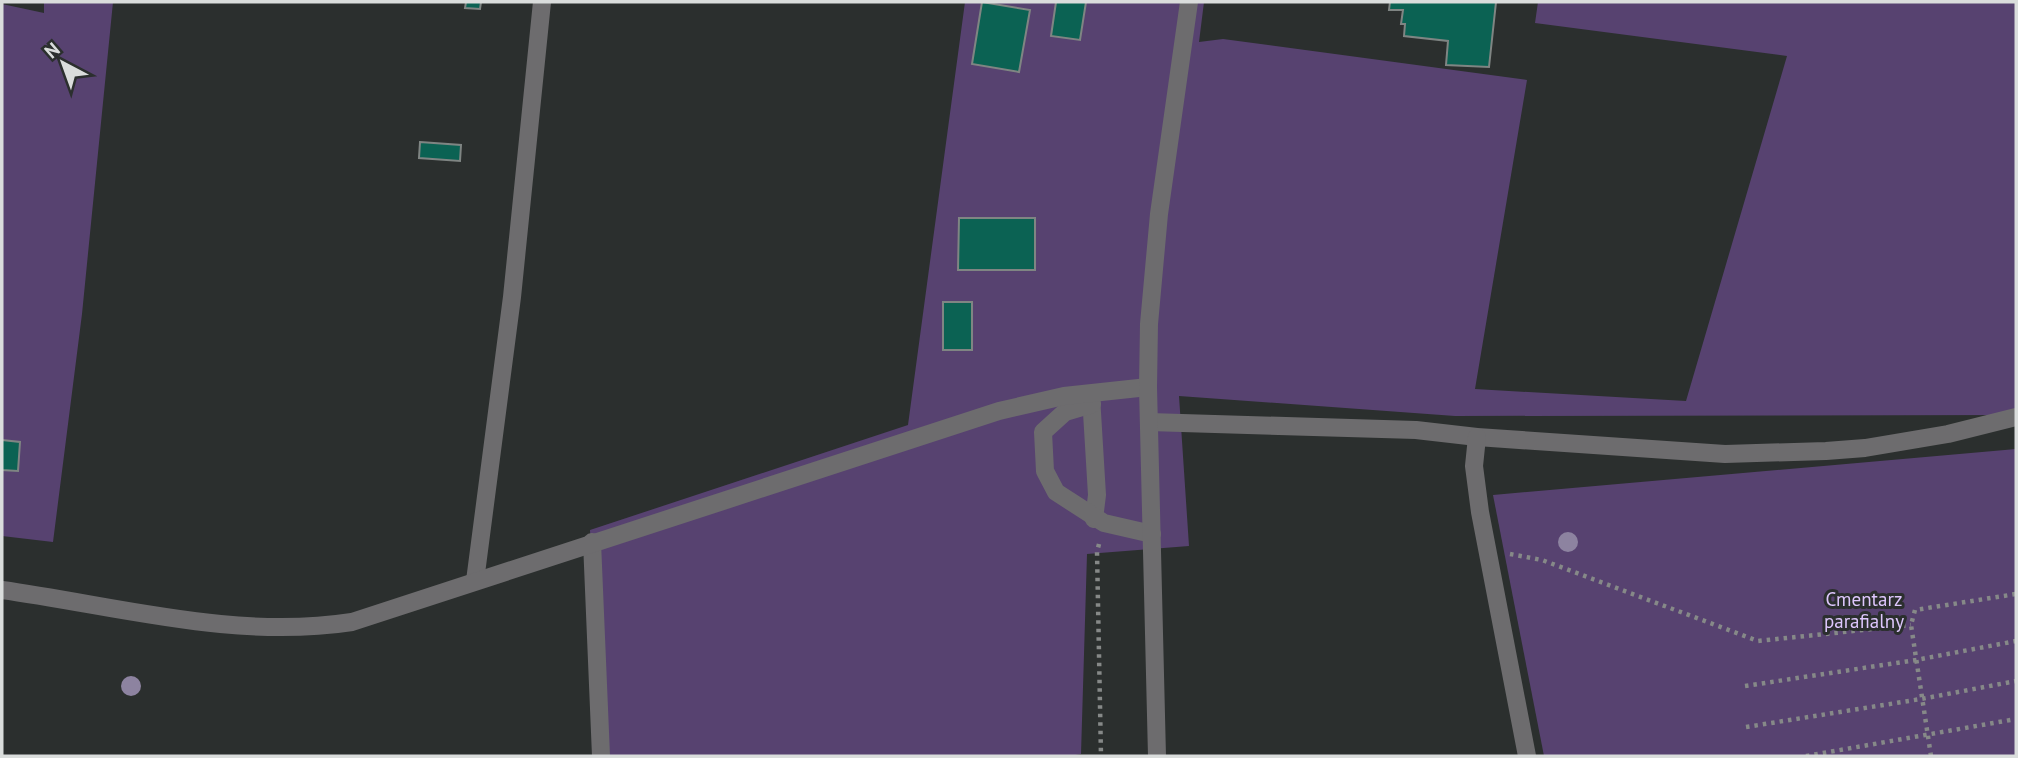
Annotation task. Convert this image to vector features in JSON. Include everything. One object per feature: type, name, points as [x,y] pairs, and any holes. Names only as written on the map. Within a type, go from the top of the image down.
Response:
[{"type":"street","points":[[475,580],[512,297],[542,2]]},
{"type":"street","points":[[1157,756],[1148,387],[1149,324],[1155,249],[1189,2]]},
{"type":"street","points":[[2,590],[225,624],[296,628],[352,622],[999,411],[1037,401],[1092,398],[1148,387]]},
{"type":"street","points":[[1092,398],[1065,412],[1043,432],[1045,471],[1056,492],[1094,519],[1152,534]]},
{"type":"street","points":[[1092,398],[1097,495],[1094,519]]},
{"type":"street","points":[[1149,422],[1347,426],[1725,454],[1865,448],[1915,441],[2016,417]]},
{"type":"street","points":[[1477,437],[1474,466],[1479,512],[1527,756]]},
{"type":"street","points":[[592,542],[601,756]]},
{"type":"path","points":[[1488,557],[1505,553],[1542,560],[1758,641],[1911,625]]},
{"type":"path","points":[[1931,756],[1911,625],[1915,610],[2016,594]]},
{"type":"path","points":[[1745,685],[1916,660],[2016,641]]},
{"type":"path","points":[[1746,727],[2016,681]]},
{"type":"path","points":[[1806,756],[2016,719]]},
{"type":"green space","points":[[44,2],[113,2],[82,314],[53,542],[2,536],[2,4],[44,13]]},
{"type":"green space","points":[[965,2],[1204,2],[1199,42],[1223,39],[1527,80],[1475,389],[1686,401],[1787,56],[1535,23],[1538,2],[2016,2],[2016,415],[1455,416],[1179,396],[1189,546],[1087,554],[1081,754],[600,756],[590,530],[908,425]]},
{"type":"green space","name":"Cmentarz parafialny","points":[[2016,449],[2016,756],[1544,756],[1493,495]]},
{"type":"building","points":[[466,2],[481,2],[480,9],[465,8]]},
{"type":"building","points":[[982,2],[1030,10],[1019,72],[972,64]]},
{"type":"building","points":[[1056,2],[1086,2],[1080,40],[1051,36]]},
{"type":"building","points":[[1390,2],[1496,2],[1489,67],[1446,65],[1448,41],[1404,36],[1405,24],[1401,24],[1403,10],[1389,10]]},
{"type":"building","points":[[420,142],[461,145],[460,161],[419,158]]},
{"type":"building","points":[[959,218],[1035,218],[1035,270],[958,270]]},
{"type":"building","points":[[943,302],[972,302],[972,350],[943,350]]},
{"type":"building","points":[[2,440],[20,442],[18,471],[2,470]]}]
